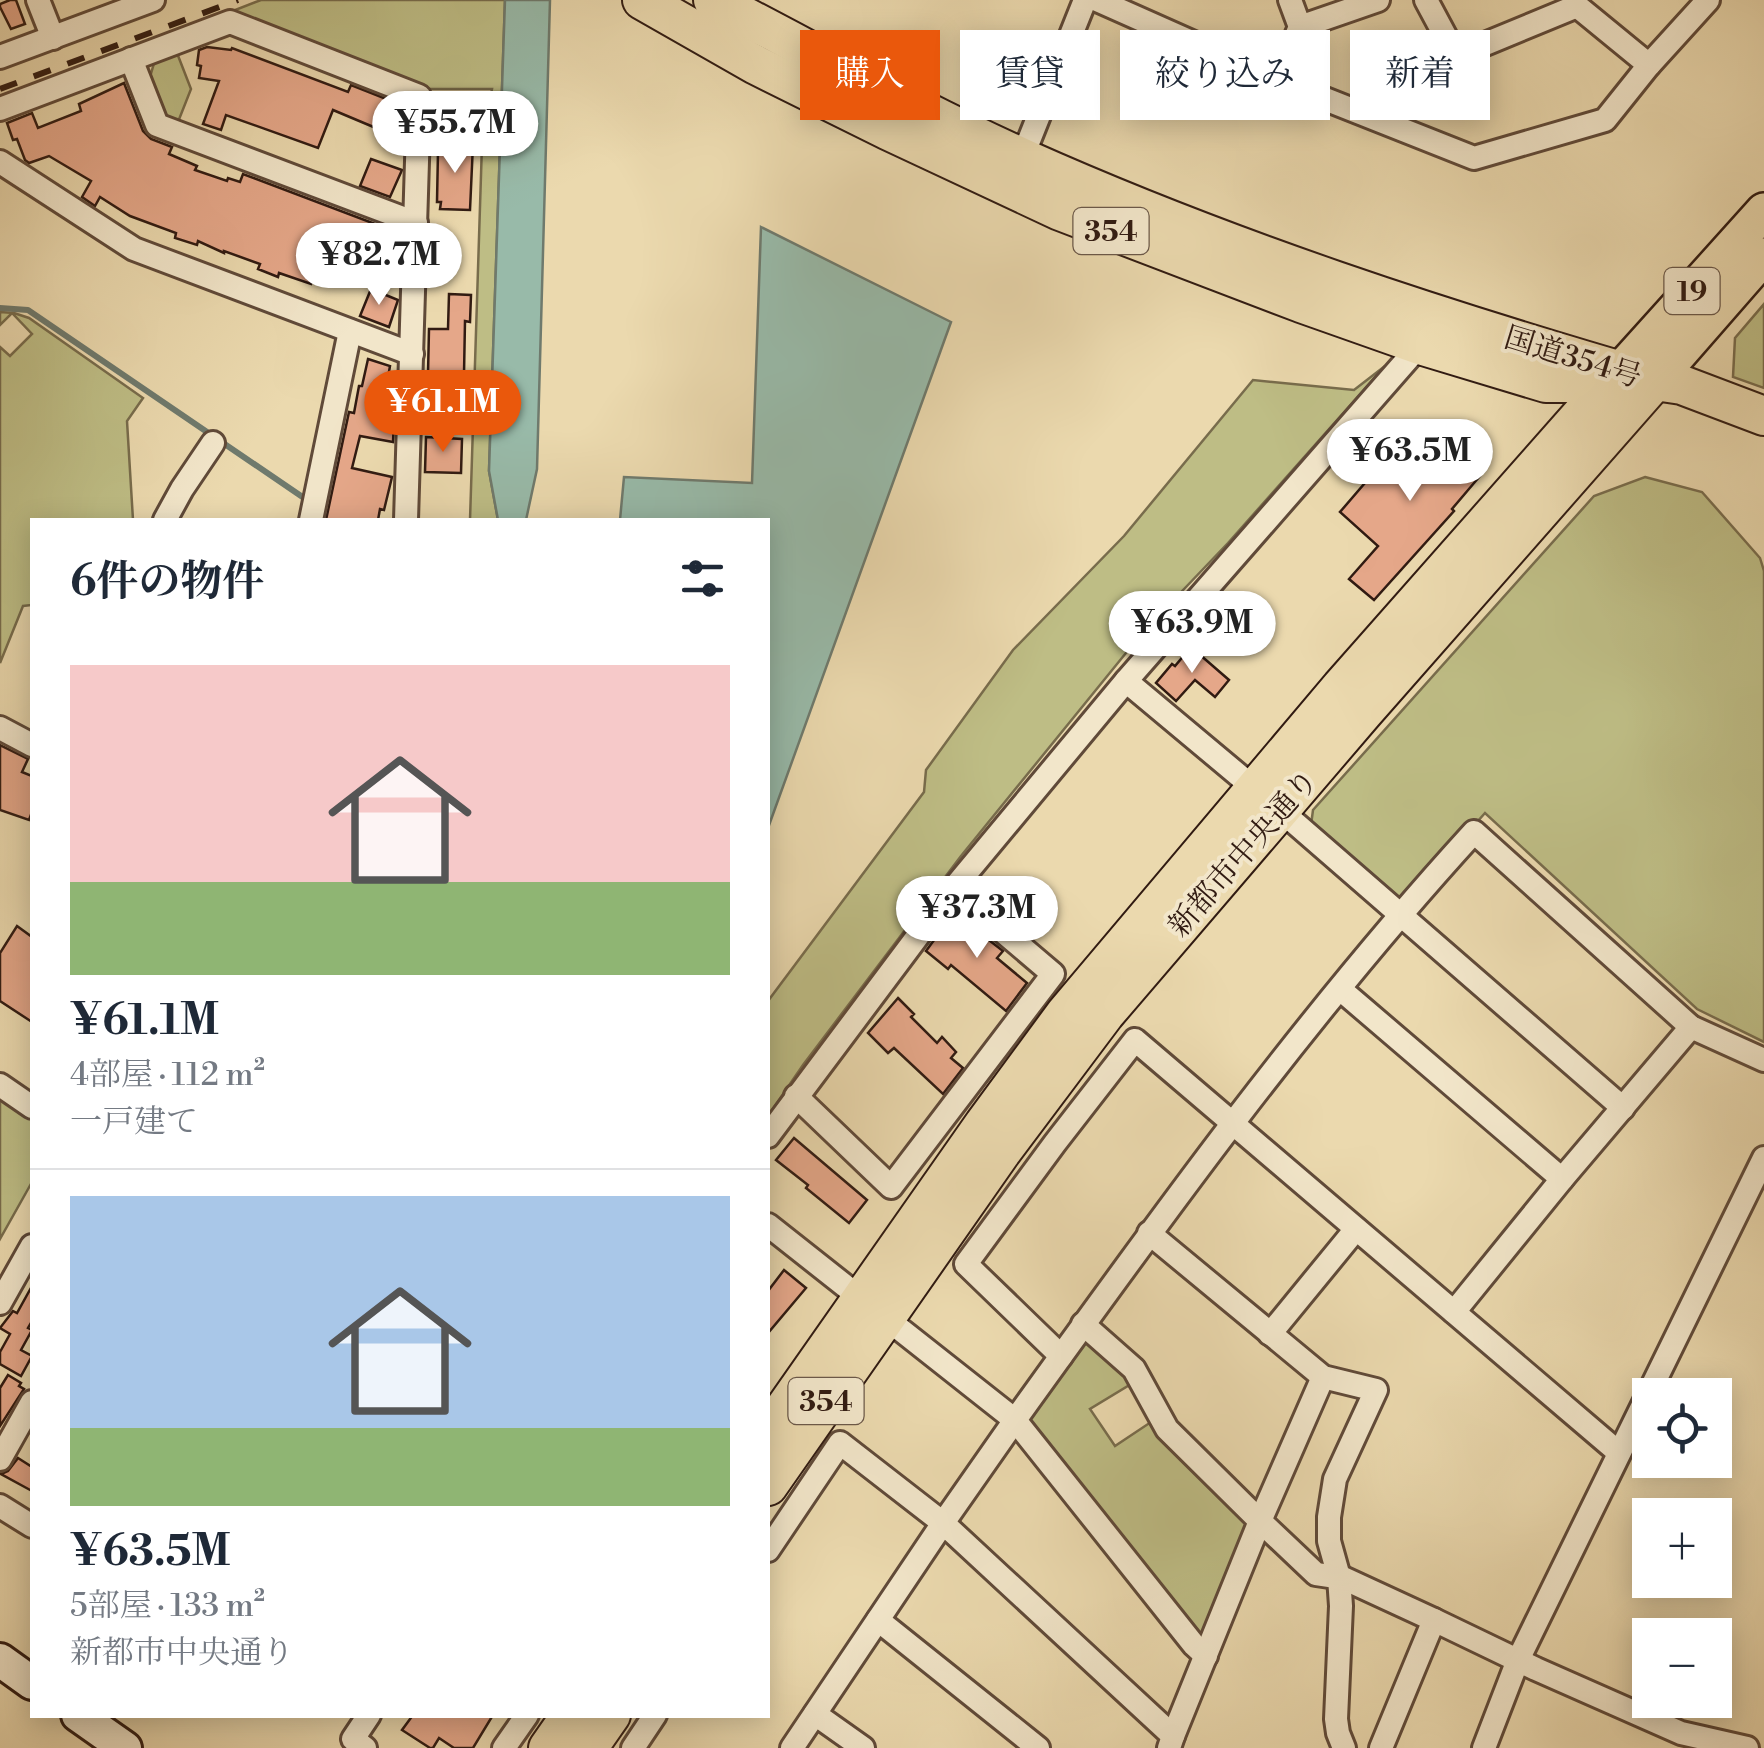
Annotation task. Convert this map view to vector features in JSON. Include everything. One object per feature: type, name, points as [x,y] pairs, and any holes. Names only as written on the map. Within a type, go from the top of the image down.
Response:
[{"type":"highway","name":"国道354号","points":[[642,0],[789,81],[1060,210],[1302,303],[1420,345],[1546,383],[1627,379]]},
{"type":"highway","name":"国道354号","points":[[713,0],[1022,158],[1174,222],[1280,263],[1627,379]]},
{"type":"highway","name":"354","points":[[1627,379],[1682,385],[1764,416]]},
{"type":"highway","name":"新都市中央通り","points":[[770,1483],[984,1124],[1066,1014],[1267,799],[1627,379]]},
{"type":"highway","name":"新都市中央通り","points":[[770,1430],[872,1308]]},
{"type":"highway","points":[[548,1748],[568,1718]]},
{"type":"highway","points":[[588,1748],[609,1718]]},
{"type":"main road","name":"新都市中央通り","points":[[1627,379],[1764,212]]},
{"type":"main road","name":"新都市中央通り","points":[[1627,379],[1764,256]]},
{"type":"main road","points":[[0,1660],[30,1682]]},
{"type":"main road","points":[[82,1718],[126,1748]]},
{"type":"street","points":[[38,0],[53,38]]},
{"type":"street","points":[[0,57],[153,0]]},
{"type":"street","points":[[1022,158],[1084,0]]},
{"type":"street","points":[[1096,0],[1164,30]]},
{"type":"street","points":[[1290,0],[1299,30]]},
{"type":"street","points":[[1300,27],[1378,0]]},
{"type":"street","points":[[1426,0],[1456,56],[1576,3],[1649,64]]},
{"type":"street","points":[[1330,101],[1474,158],[1605,120],[1649,64],[1708,0]]},
{"type":"street","points":[[0,109],[230,22],[419,96],[406,518]]},
{"type":"street","points":[[131,59],[158,125],[416,223]]},
{"type":"street","points":[[0,162],[134,250],[412,354]]},
{"type":"street","points":[[311,518],[350,330]]},
{"type":"street","points":[[770,1133],[953,889],[1126,680],[1420,345]]},
{"type":"street","points":[[166,518],[213,444]]},
{"type":"street","points":[[1126,680],[1622,1108]]},
{"type":"street","points":[[0,728],[30,743]]},
{"type":"street","points":[[792,1748],[943,1523],[1149,1233],[1400,914],[1474,832],[1691,1027],[1764,1060]]},
{"type":"street","points":[[796,1096],[892,1187],[1053,974],[953,889]]},
{"type":"street","points":[[1340,989],[1562,1179]]},
{"type":"street","points":[[1454,1312],[1691,1027]]},
{"type":"street","points":[[1061,1356],[966,1264],[1135,1040],[1618,1452]]},
{"type":"street","points":[[0,1086],[30,1106]]},
{"type":"street","points":[[1484,1748],[1518,1660],[1764,1158]]},
{"type":"street","points":[[770,1226],[1015,1420],[1194,1646],[1206,1656]]},
{"type":"street","points":[[1270,1334],[1356,1229]]},
{"type":"street","points":[[1149,1233],[1322,1377],[1376,1390],[1334,1479],[1331,1494],[1329,1541],[1338,1577],[1340,1624],[1336,1719],[1344,1748]]},
{"type":"street","points":[[0,1304],[30,1250]]},
{"type":"street","points":[[1083,1324],[1134,1368],[1167,1430],[1316,1574],[1338,1577],[1682,1733],[1747,1748]]},
{"type":"street","points":[[770,1547],[840,1443],[943,1523],[1171,1742],[1322,1377]]},
{"type":"street","points":[[0,1460],[30,1406]]},
{"type":"street","points":[[0,1506],[30,1525]]},
{"type":"street","points":[[878,1620],[1038,1748]]},
{"type":"street","points":[[1381,1748],[1434,1620]]},
{"type":"street","points":[[815,1714],[863,1748]]},
{"type":"street","points":[[365,1748],[353,1740],[367,1718]]},
{"type":"street","points":[[504,1748],[525,1718]]},
{"type":"street","points":[[633,1748],[653,1718]]},
{"type":"shaded area","points":[[261,0],[505,0],[489,471],[498,518],[470,518],[482,144],[492,89],[428,89],[230,12]]},
{"type":"shaded area","points":[[505,0],[550,0],[537,469],[526,518],[498,518],[489,471]]},
{"type":"shaded area","points":[[177,53],[191,89],[178,122],[163,113],[150,77],[155,60]]},
{"type":"shaded area","points":[[761,227],[951,322],[770,822],[770,518],[620,518],[624,477],[752,483]]},
{"type":"shaded area","points":[[1764,304],[1764,388],[1733,377],[1735,338]]},
{"type":"shaded area","points":[[0,312],[14,313],[29,318],[143,398],[127,421],[133,518],[30,518],[30,605],[23,606],[0,663],[0,347],[10,356],[32,334],[12,313],[0,325]]},
{"type":"shaded area","points":[[1385,366],[1143,632],[961,856],[770,1113],[770,998],[924,792],[926,770],[1013,650],[1124,536],[1253,380],[1354,390]]},
{"type":"shaded area","points":[[1645,477],[1702,492],[1760,558],[1764,571],[1764,1042],[1697,1009],[1485,813],[1409,899],[1400,899],[1311,825],[1313,810],[1594,496]]},
{"type":"shaded area","points":[[0,1096],[30,1117],[30,1186],[0,1239]]},
{"type":"shaded area","points":[[1081,1342],[1090,1342],[1131,1384],[1090,1409],[1115,1446],[1151,1422],[1245,1519],[1247,1528],[1205,1634],[1197,1636],[1030,1424],[1030,1416]]},
{"type":"building","points":[[16,0],[25,24],[11,29],[0,7]]},
{"type":"building","points":[[232,48],[348,92],[351,85],[394,102],[383,131],[333,110],[318,148],[226,115],[221,130],[203,124],[219,81],[199,78],[199,50]]},
{"type":"building","points":[[124,83],[143,131],[151,139],[172,147],[169,154],[197,166],[195,170],[227,181],[228,178],[240,182],[243,174],[391,230],[381,255],[327,239],[311,284],[279,273],[278,277],[258,269],[260,264],[198,241],[197,245],[175,238],[176,233],[130,216],[100,197],[95,206],[82,197],[91,181],[49,156],[29,163],[25,160],[7,123],[32,113],[38,128],[81,111],[79,104]]},
{"type":"building","points":[[442,143],[473,144],[470,210],[440,209],[441,202],[437,202],[438,151]]},
{"type":"building","points":[[371,159],[402,170],[390,197],[360,186]]},
{"type":"building","points":[[371,289],[398,300],[389,327],[360,316]]},
{"type":"building","points":[[449,294],[471,295],[470,322],[465,321],[464,374],[428,374],[429,329],[448,329]]},
{"type":"building","points":[[368,359],[390,366],[381,418],[394,420],[393,442],[360,436],[352,468],[392,477],[384,510],[380,509],[378,518],[326,518],[349,412],[354,413]]},
{"type":"building","points":[[1438,427],[1473,439],[1480,476],[1374,600],[1349,579],[1378,546],[1340,512],[1389,455],[1404,467]]},
{"type":"building","points":[[426,437],[462,439],[461,473],[425,472]]},
{"type":"building","points":[[1191,647],[1229,680],[1215,697],[1195,680],[1176,701],[1156,683]]},
{"type":"building","points":[[0,745],[28,759],[22,772],[30,775],[30,817],[0,810]]},
{"type":"building","points":[[954,913],[1003,951],[997,958],[1027,983],[1006,1011],[951,965],[948,969],[926,951]]},
{"type":"building","points":[[17,926],[30,936],[30,1021],[0,1001],[0,953]]},
{"type":"building","points":[[898,998],[937,1043],[942,1037],[956,1052],[951,1058],[963,1068],[943,1094],[894,1048],[888,1053],[868,1033]]},
{"type":"building","points":[[794,1138],[867,1200],[849,1223],[776,1160]]},
{"type":"building","points":[[784,1270],[806,1288],[770,1331],[770,1288]]},
{"type":"building","points":[[30,1290],[30,1334],[21,1350],[30,1355],[30,1360],[21,1376],[0,1364],[0,1352],[10,1334],[0,1328],[13,1311],[17,1313]]},
{"type":"building","points":[[8,1375],[24,1389],[0,1426],[0,1388]]},
{"type":"building","points":[[18,1458],[30,1466],[30,1490],[1,1474]]},
{"type":"building","points":[[411,1718],[491,1718],[473,1748],[454,1748],[439,1738],[430,1748],[402,1730]]},
{"type":"waterway","points":[[0,308],[28,310],[304,498]]},
{"type":"railway","points":[[0,89],[238,0]]}]
